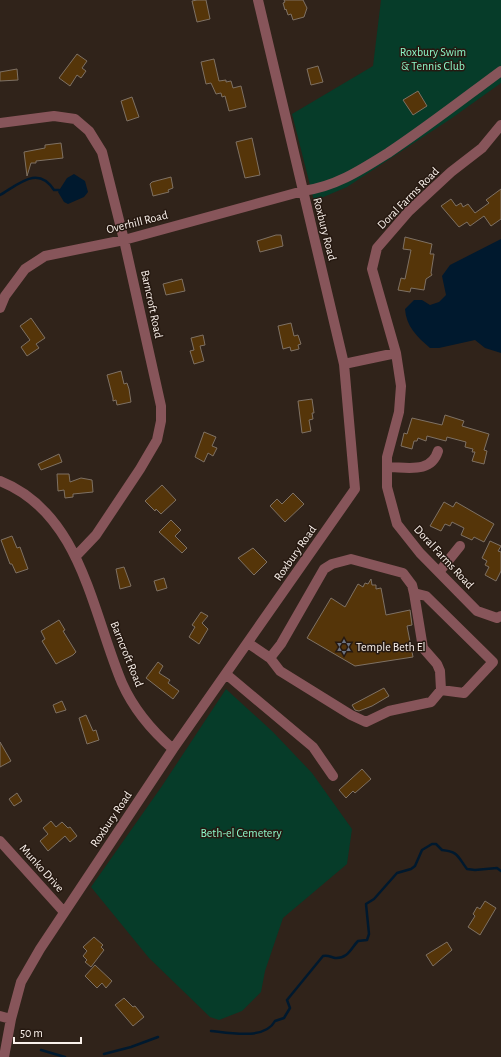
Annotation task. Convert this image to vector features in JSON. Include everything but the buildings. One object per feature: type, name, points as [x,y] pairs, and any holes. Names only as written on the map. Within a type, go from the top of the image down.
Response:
[{"type":"street","name":"Roxbury Road","points":[[4,1057],[11,1019],[21,982],[64,912],[174,749],[355,489],[344,364],[258,0]]},
{"type":"street","name":"Overhill Road","points":[[0,308],[5,296],[25,269],[45,256],[124,240],[303,191],[319,189],[339,182],[363,169],[430,126],[501,71]]},
{"type":"street","name":"Barncroft Road","points":[[0,122],[54,116],[75,119],[89,131],[102,152],[124,240],[161,406],[161,421],[157,440],[140,469],[96,535],[76,556]]},
{"type":"street","name":"Doral Farms Road","points":[[501,125],[482,148],[451,172],[410,211],[377,248],[372,269],[396,353],[401,386],[399,412],[387,457],[387,487],[397,524],[420,553],[477,611],[497,618],[501,616]]},
{"type":"street","points":[[344,364],[396,353]]},
{"type":"street","points":[[387,467],[424,467],[435,460],[438,451]]},
{"type":"street","name":"Barncroft Road","points":[[0,481],[31,498],[56,524],[76,556],[122,684],[139,713],[153,731],[174,749]]},
{"type":"street","points":[[439,572],[460,546]]},
{"type":"street","points":[[248,643],[270,658],[280,671],[351,715],[366,722],[389,711],[431,702],[441,690],[440,671],[437,664],[423,648],[412,584],[402,573],[351,559],[332,564],[324,569],[281,644],[270,658]]},
{"type":"street","points":[[414,593],[426,596],[493,662],[464,693],[441,690]]},
{"type":"street","points":[[226,674],[313,747],[333,776]]},
{"type":"street","name":"Munko Drive","points":[[0,841],[64,912]]},
{"type":"street","points":[[0,1016],[11,1019]]},
{"type":"green space","name":"Roxbury Swim & Tennis Club","points":[[381,0],[501,0],[501,83],[452,118],[347,187],[314,201],[292,114],[373,66]]},
{"type":"green space","name":"Beth-el Cemetery","points":[[226,689],[273,732],[312,773],[352,829],[347,864],[283,918],[265,971],[261,992],[242,1011],[219,1020],[210,1017],[149,958],[91,887],[162,786]]},
{"type":"water","points":[[74,174],[85,181],[88,192],[84,197],[68,204],[64,202],[58,192],[67,178]]},
{"type":"water","points":[[501,239],[501,353],[485,348],[475,340],[439,348],[430,348],[413,331],[408,321],[405,309],[414,300],[422,300],[430,305],[439,302],[446,295],[442,276],[450,265]]},
{"type":"waterway","points":[[0,195],[21,182],[35,178],[41,179],[48,183],[54,190],[59,190]]},
{"type":"waterway","points":[[211,1031],[237,1034],[255,1033],[263,1031],[270,1027],[275,1021],[284,1018],[290,1008],[287,1000],[323,956],[335,958],[343,957],[358,941],[367,940],[369,934],[366,904],[374,899],[397,873],[411,869],[415,866],[422,850],[432,844],[436,844],[442,850],[455,853],[467,869],[475,870],[497,868],[501,871]]},
{"type":"waterway","points":[[104,1054],[131,1047],[158,1037]]},
{"type":"waterway","points":[[41,1050],[65,1057]]},
{"type":"place","name":"Temple Beth El","points":[[344,647]]}]
